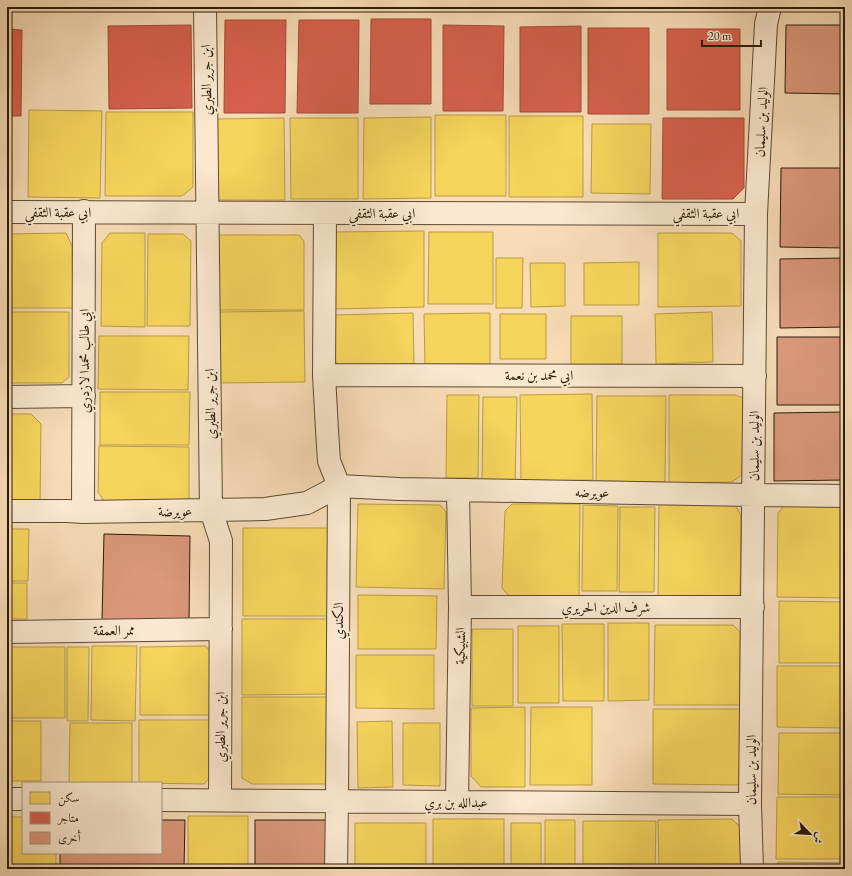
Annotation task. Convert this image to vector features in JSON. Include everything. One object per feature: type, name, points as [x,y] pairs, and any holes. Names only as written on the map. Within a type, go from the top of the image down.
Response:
[{"type":"street","name":"ابن جرير الطبري","points":[[205,7],[211,510],[221,541],[220,800]]},
{"type":"street","name":"الوليد بن سليمان","points":[[752,869],[750,804],[756,214],[766,13]]},
{"type":"street","name":"ابي عقبة الثقفي","points":[[7,212],[84,211],[756,214]]},
{"type":"street","name":"ابي طالب محمدا لازدري","points":[[83,512],[84,211]]},
{"type":"street","name":"الكندي","points":[[325,213],[324,375],[328,461],[338,486],[336,869]]},
{"type":"street","name":"ابي محمد بن نعمة","points":[[324,375],[755,376]]},
{"type":"street","points":[[7,397],[84,396]]},
{"type":"street","name":"عويرضة","points":[[7,511],[67,510],[83,512],[265,509],[307,503],[338,486]]},
{"type":"street","name":"عويرضه","points":[[338,486],[458,490],[845,496]]},
{"type":"street","name":"الشبيكية","points":[[457,802],[460,606],[458,490]]},
{"type":"street","name":"شرف الدين الحريري","points":[[460,606],[753,607]]},
{"type":"street","name":"ممر العمقة","points":[[7,632],[221,629]]},
{"type":"street","points":[[7,798],[22,799]]},
{"type":"street","name":"عبدالله بن بري","points":[[162,800],[750,804]]},
{"type":"building: سكن","points":[[29,110],[102,111],[100,198],[28,197]]},
{"type":"building: سكن","points":[[106,112],[193,112],[193,187],[182,196],[105,196]]},
{"type":"building: سكن","points":[[435,115],[506,115],[506,196],[435,196]]},
{"type":"building: سكن","points":[[509,116],[583,116],[583,197],[509,197]]},
{"type":"building: سكن","points":[[431,117],[431,198],[363,199],[364,118]]},
{"type":"building: سكن","points":[[284,118],[285,200],[217,200],[217,119]]},
{"type":"building: سكن","points":[[290,118],[358,118],[358,199],[291,199]]},
{"type":"building: سكن","points":[[592,124],[651,124],[650,194],[591,193]]},
{"type":"building: سكن","points":[[424,231],[424,307],[333,309],[332,232]]},
{"type":"building: سكن","points":[[429,232],[493,232],[493,304],[428,304]]},
{"type":"building: سكن","points":[[66,233],[72,246],[73,308],[7,308],[7,234]]},
{"type":"building: سكن","points":[[110,233],[145,233],[145,327],[101,326],[102,243]]},
{"type":"building: سكن","points":[[658,233],[732,233],[741,241],[741,306],[658,307]]},
{"type":"building: سكن","points":[[148,234],[183,234],[191,241],[190,326],[147,326]]},
{"type":"building: سكن","points":[[215,235],[299,235],[304,241],[304,310],[214,310]]},
{"type":"building: سكن","points":[[496,258],[523,258],[522,308],[496,308]]},
{"type":"building: سكن","points":[[639,262],[639,305],[584,305],[584,263]]},
{"type":"building: سكن","points":[[530,263],[565,263],[565,306],[531,307]]},
{"type":"building: سكن","points":[[304,311],[305,382],[217,383],[216,312]]},
{"type":"building: سكن","points":[[7,312],[69,312],[69,377],[62,383],[7,383]]},
{"type":"building: سكن","points":[[712,312],[713,362],[656,364],[655,314]]},
{"type":"building: سكن","points":[[413,313],[414,364],[339,366],[335,361],[334,315]]},
{"type":"building: سكن","points":[[490,313],[490,366],[425,367],[424,314]]},
{"type":"building: سكن","points":[[500,314],[546,314],[546,359],[500,359]]},
{"type":"building: سكن","points":[[571,316],[622,316],[622,364],[571,365]]},
{"type":"building: سكن","points":[[99,336],[189,336],[188,390],[98,389]]},
{"type":"building: سكن","points":[[100,392],[190,392],[189,445],[100,445]]},
{"type":"building: سكن","points":[[592,394],[593,480],[521,481],[520,395]]},
{"type":"building: سكن","points":[[447,395],[479,395],[478,478],[446,478]]},
{"type":"building: سكن","points":[[669,395],[735,395],[743,398],[742,475],[732,482],[669,483]]},
{"type":"building: سكن","points":[[597,396],[666,396],[665,482],[596,481]]},
{"type":"building: سكن","points":[[483,397],[517,397],[515,484],[482,484]]},
{"type":"building: سكن","points":[[7,414],[31,414],[41,424],[40,505],[7,505]]},
{"type":"building: سكن","points":[[99,446],[189,447],[189,500],[106,504],[98,492]]},
{"type":"building: سكن","points":[[358,504],[440,505],[446,512],[444,589],[356,587]]},
{"type":"building: سكن","points":[[512,504],[580,504],[579,596],[509,596],[502,588],[505,511]]},
{"type":"building: سكن","points":[[659,504],[735,505],[741,515],[740,596],[658,596]]},
{"type":"building: سكن","points":[[786,504],[845,505],[845,598],[777,597],[778,513]]},
{"type":"building: سكن","points":[[583,505],[618,506],[617,591],[582,591]]},
{"type":"building: سكن","points":[[620,507],[655,507],[654,592],[619,592]]},
{"type":"building: سكن","points":[[243,528],[331,528],[330,616],[243,616]]},
{"type":"building: سكن","points":[[7,529],[29,529],[28,581],[7,581]]},
{"type":"building: سكن","points":[[7,583],[27,583],[27,619],[7,619]]},
{"type":"building: سكن","points":[[358,595],[437,596],[436,649],[358,649]]},
{"type":"building: سكن","points":[[779,601],[845,602],[845,663],[779,663]]},
{"type":"building: سكن","points":[[242,619],[332,619],[332,694],[242,695]]},
{"type":"building: سكن","points":[[608,623],[649,623],[649,700],[608,701]]},
{"type":"building: سكن","points":[[562,624],[604,624],[604,701],[563,701]]},
{"type":"building: سكن","points":[[655,625],[733,625],[740,632],[740,705],[654,705]]},
{"type":"building: سكن","points":[[518,626],[559,626],[559,703],[518,703]]},
{"type":"building: سكن","points":[[472,629],[513,629],[513,706],[472,706]]},
{"type":"building: سكن","points":[[92,646],[137,646],[135,721],[91,720]]},
{"type":"building: سكن","points":[[206,646],[211,653],[211,715],[140,715],[140,647]]},
{"type":"building: سكن","points":[[7,647],[65,647],[65,718],[7,718]]},
{"type":"building: سكن","points":[[67,647],[89,647],[88,721],[67,721]]},
{"type":"building: سكن","points":[[356,655],[434,655],[434,709],[356,708]]},
{"type":"building: سكن","points":[[777,666],[845,666],[845,728],[777,727]]},
{"type":"building: سكن","points":[[242,697],[332,697],[331,784],[252,784],[242,778]]},
{"type":"building: سكن","points":[[525,707],[525,787],[481,787],[471,776],[471,708]]},
{"type":"building: سكن","points":[[531,707],[592,707],[592,785],[530,785]]},
{"type":"building: سكن","points":[[653,709],[740,709],[739,785],[653,784]]},
{"type":"building: سكن","points":[[139,720],[212,720],[212,775],[204,784],[139,782]]},
{"type":"building: سكن","points":[[7,721],[41,721],[41,781],[7,781]]},
{"type":"building: سكن","points":[[392,721],[393,787],[358,788],[357,722]]},
{"type":"building: سكن","points":[[70,723],[132,723],[132,782],[69,782]]},
{"type":"building: سكن","points":[[403,723],[440,723],[440,786],[403,785]]},
{"type":"building: سكن","points":[[779,733],[845,733],[845,795],[778,794]]},
{"type":"building: سكن","points":[[777,797],[845,797],[845,859],[776,859]]},
{"type":"building: سكن","points":[[188,816],[248,816],[248,869],[188,869]]},
{"type":"building: سكن","points":[[7,817],[22,817],[22,854],[56,854],[56,869],[7,869]]},
{"type":"building: سكن","points":[[433,819],[504,819],[504,869],[433,869]]},
{"type":"building: سكن","points":[[732,819],[741,828],[741,869],[659,869],[658,820]]},
{"type":"building: سكن","points":[[545,820],[575,820],[575,869],[545,869]]},
{"type":"building: سكن","points":[[583,821],[656,821],[655,869],[583,869]]},
{"type":"building: سكن","points":[[355,823],[426,823],[426,869],[355,869]]},
{"type":"building: سكن","points":[[511,823],[541,823],[541,869],[511,869]]},
{"type":"building: سكن","points":[[778,862],[845,863],[845,869],[778,869]]},
{"type":"building: متاجر","points":[[371,19],[431,19],[431,104],[370,104]]},
{"type":"building: متاجر","points":[[225,20],[286,20],[285,113],[224,113]]},
{"type":"building: متاجر","points":[[299,20],[359,20],[358,113],[297,113]]},
{"type":"building: متاجر","points":[[191,25],[192,108],[109,109],[108,26]]},
{"type":"building: متاجر","points":[[443,25],[504,26],[503,111],[443,111]]},
{"type":"building: متاجر","points":[[581,26],[581,112],[520,112],[520,27]]},
{"type":"building: متاجر","points":[[588,28],[649,28],[649,114],[588,114]]},
{"type":"building: متاجر","points":[[7,29],[22,30],[21,116],[7,116]]},
{"type":"building: متاجر","points":[[667,29],[740,29],[740,110],[667,110]]},
{"type":"building: متاجر","points":[[663,118],[744,118],[744,188],[733,199],[662,199]]},
{"type":"building: أخرى","points":[[786,25],[845,25],[845,94],[785,93]]},
{"type":"building: أخرى","points":[[781,168],[845,168],[845,248],[780,247]]},
{"type":"building: أخرى","points":[[845,258],[845,327],[780,328],[780,259]]},
{"type":"building: أخرى","points":[[777,337],[845,337],[845,405],[777,405]]},
{"type":"building: أخرى","points":[[845,412],[845,480],[774,481],[774,413]]},
{"type":"building: أخرى","points":[[104,534],[190,536],[189,621],[102,620]]},
{"type":"building: أخرى","points":[[162,820],[185,820],[184,869],[60,869],[60,854],[162,854]]},
{"type":"building: أخرى","points":[[255,820],[327,820],[327,869],[255,869]]}]
